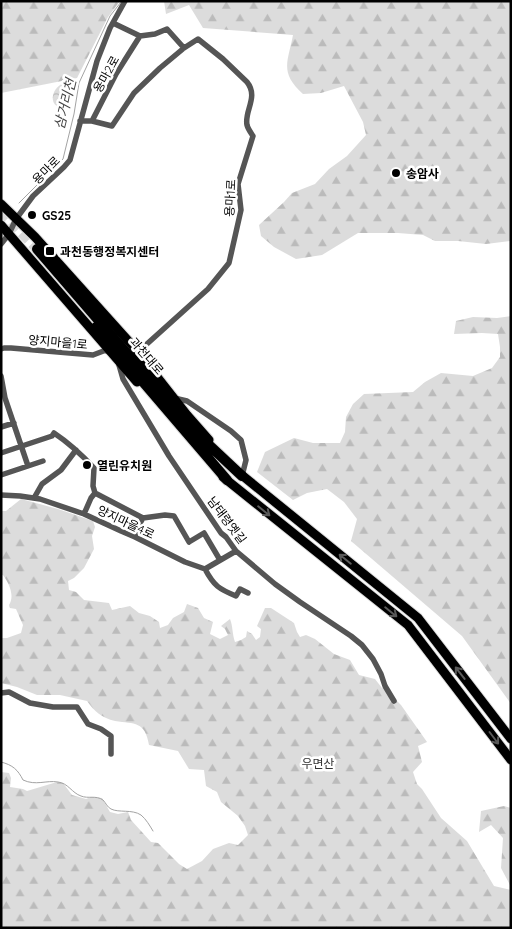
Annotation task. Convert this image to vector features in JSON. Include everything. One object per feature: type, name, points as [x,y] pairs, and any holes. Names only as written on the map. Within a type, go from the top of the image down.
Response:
[{"type":"highway","name":"과천대로","points":[[227,480],[35,250],[194,431],[242,476]]},
{"type":"main road","points":[[1,204],[35,237],[138,352],[187,415],[242,476],[418,618],[511,740]]},
{"type":"main road","points":[[1,225],[215,470],[408,625],[511,760]]},
{"type":"street","name":"용마로","points":[[1,244],[33,196],[70,160],[97,61],[110,28],[126,1]]},
{"type":"street","points":[[113,23],[140,36],[155,34],[167,29],[184,48]]},
{"type":"street","name":"용마2로","points":[[92,122],[116,74],[140,36]]},
{"type":"street","name":"용마1로","points":[[80,121],[112,126],[134,93],[160,68],[198,39],[223,59],[250,86],[252,94],[247,124],[253,136],[238,184],[241,210],[228,263],[208,289],[138,352]]},
{"type":"street","name":"양지마을1로","points":[[1,349],[11,348],[93,355],[106,350],[111,353]]},
{"type":"street","name":"남태령옛길","points":[[120,362],[119,365],[123,379],[169,456],[221,533],[236,551],[275,584],[362,645],[373,658],[385,686],[394,701]]},
{"type":"street","points":[[1,376],[5,398],[28,466]]},
{"type":"street","points":[[174,398],[187,401],[231,431],[240,440],[246,460],[242,476]]},
{"type":"street","points":[[1,427],[14,423]]},
{"type":"street","points":[[1,453],[52,436],[54,432],[94,468],[93,486],[95,493],[144,518],[165,515],[174,516],[189,542],[204,533],[220,560]]},
{"type":"street","points":[[34,498],[42,484],[61,470],[76,450]]},
{"type":"street","points":[[1,475],[43,461]]},
{"type":"street","points":[[84,514],[90,498],[95,493]]},
{"type":"street","name":"양지마을4로","points":[[1,495],[34,498],[63,506],[135,537],[204,570]]},
{"type":"street","points":[[135,537],[138,527],[144,518]]},
{"type":"street","points":[[236,551],[204,570],[211,582],[224,591],[236,596],[240,589],[248,593]]},
{"type":"street","points":[[1,693],[9,692],[30,704],[53,707],[77,707],[88,724],[111,736],[111,754]]},
{"type":"green space","points":[[1,1],[120,1],[108,17],[77,78],[1,93]]},
{"type":"green space","points":[[164,1],[511,1],[511,241],[486,244],[435,241],[423,235],[358,233],[322,255],[296,259],[274,247],[261,236],[259,225],[292,193],[315,184],[329,169],[347,156],[366,135],[363,122],[344,86],[321,93],[303,94],[295,86],[288,73],[287,66],[293,35],[203,28],[189,5],[166,14]]},
{"type":"green space","points":[[62,84],[67,85],[66,100],[63,108],[55,105],[53,101],[55,90]]},
{"type":"green space","points":[[511,316],[511,704],[462,636],[351,541],[357,519],[344,502],[327,489],[307,493],[293,500],[257,472],[265,452],[294,438],[313,443],[340,443],[345,432],[346,417],[353,404],[364,394],[413,392],[425,382],[441,373],[473,376],[492,368],[500,357],[498,334],[454,334],[456,321],[473,317],[497,318]]},
{"type":"green space","name":"우면산","points":[[21,499],[93,521],[95,527],[92,536],[94,549],[84,568],[68,581],[69,590],[76,592],[84,600],[109,603],[112,610],[130,606],[139,613],[150,616],[159,622],[160,628],[168,625],[173,618],[184,612],[187,604],[198,608],[204,618],[213,622],[210,634],[220,639],[228,635],[221,626],[230,619],[235,642],[246,637],[247,631],[256,640],[260,637],[261,629],[257,626],[265,608],[271,608],[294,623],[300,637],[306,635],[315,639],[334,654],[350,660],[359,675],[375,679],[382,688],[390,689],[394,698],[427,742],[418,746],[422,762],[413,772],[417,784],[441,818],[467,841],[494,886],[511,890],[511,928],[1,928],[1,772],[9,773],[11,778],[10,787],[27,791],[57,782],[63,783],[72,795],[86,799],[91,797],[102,798],[110,812],[118,814],[128,812],[131,820],[151,842],[158,843],[179,864],[187,869],[202,861],[213,849],[229,843],[238,845],[248,835],[245,826],[238,816],[221,802],[217,792],[206,786],[204,770],[189,769],[178,751],[149,745],[145,732],[138,725],[106,718],[87,701],[60,695],[37,695],[1,683],[1,638],[21,633],[23,625],[16,609],[10,608],[11,590],[3,575],[1,575],[1,511],[6,511]]},
{"type":"green space","points":[[504,806],[511,808],[511,887],[501,868],[503,838],[491,825],[479,832],[481,811]]},
{"type":"waterway","name":"삼거리천","points":[[19,203],[63,159],[79,83],[110,16],[121,2]]},
{"type":"waterway","points":[[1,762],[15,768],[23,780],[28,782],[61,783],[81,796],[95,797],[103,800],[111,809],[137,813],[145,818],[153,831]]},
{"type":"tunnel","points":[[1,211],[37,249]]},
{"type":"place","name":"송암사","points":[[396,173]]},
{"type":"place","name":"GS25","points":[[32,215]]},
{"type":"place","name":"과천동행정복지센터","points":[[50,251]]},
{"type":"place","name":"열린유치원","points":[[87,465]]}]
